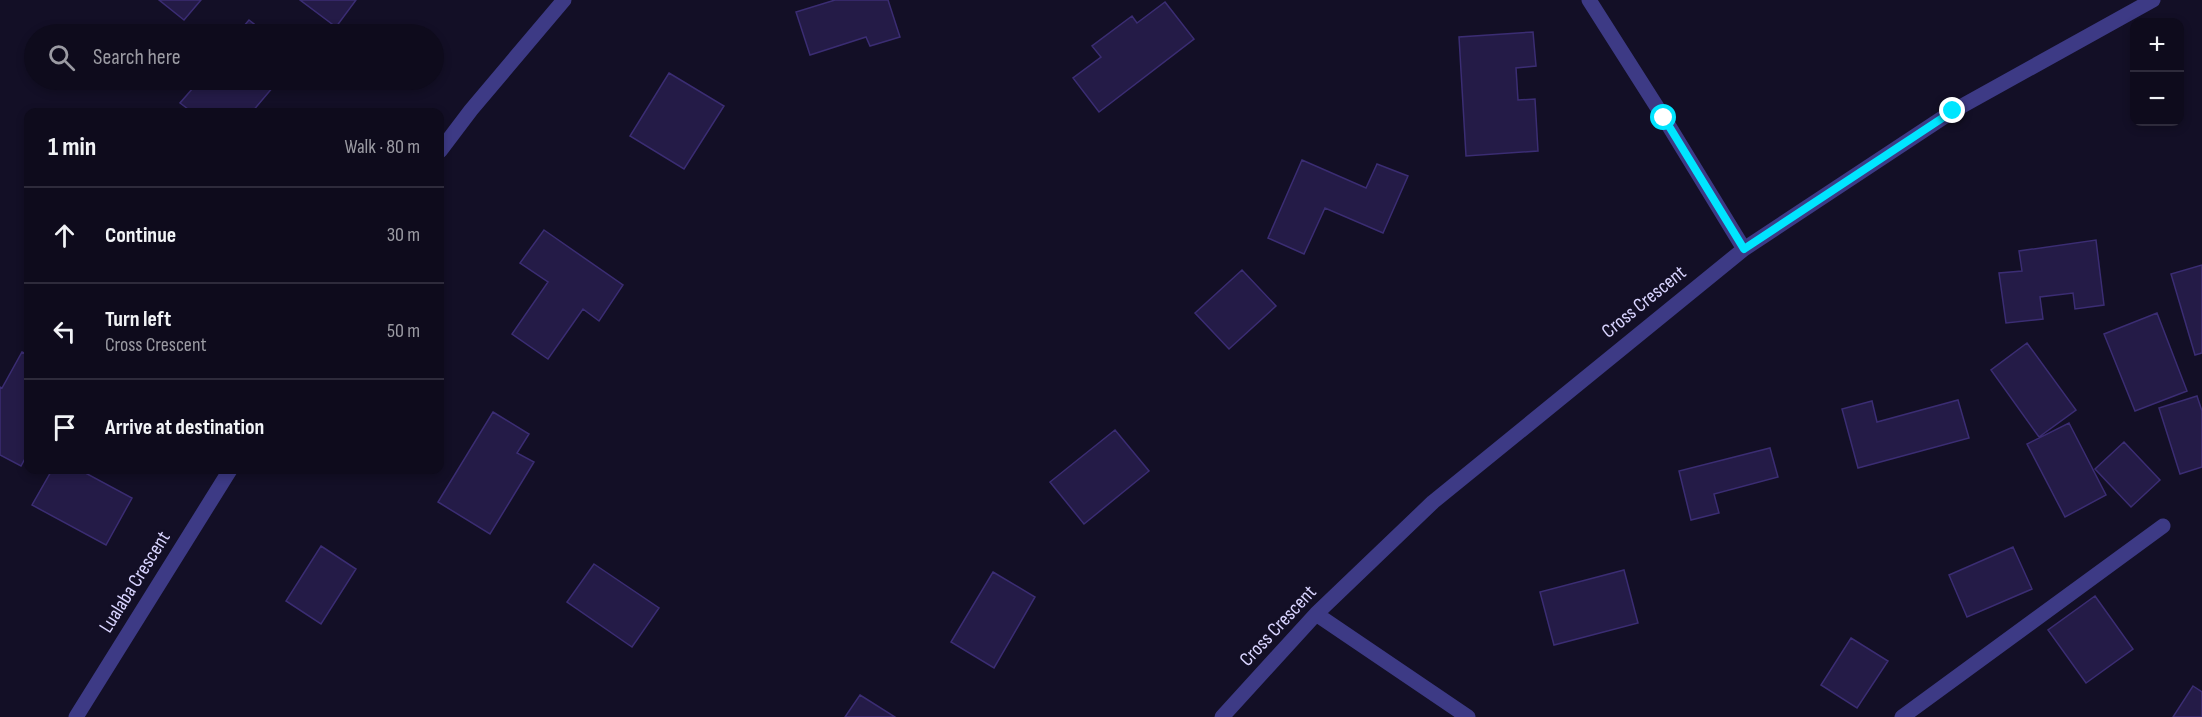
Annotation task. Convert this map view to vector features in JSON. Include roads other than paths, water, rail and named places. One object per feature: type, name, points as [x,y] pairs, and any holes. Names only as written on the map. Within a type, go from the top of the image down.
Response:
[{"type":"street","points":[[444,147],[471,110],[564,0]]},
{"type":"street","points":[[1589,0],[1744,249]]},
{"type":"street","name":"Cross Crescent","points":[[1222,717],[1316,614],[1433,502],[1744,249],[1953,111],[2153,0]]},
{"type":"street","name":"Lualaba Crescent","points":[[76,717],[228,474]]},
{"type":"street","points":[[1902,717],[2163,526]]},
{"type":"street","points":[[1316,614],[1468,717]]}]
